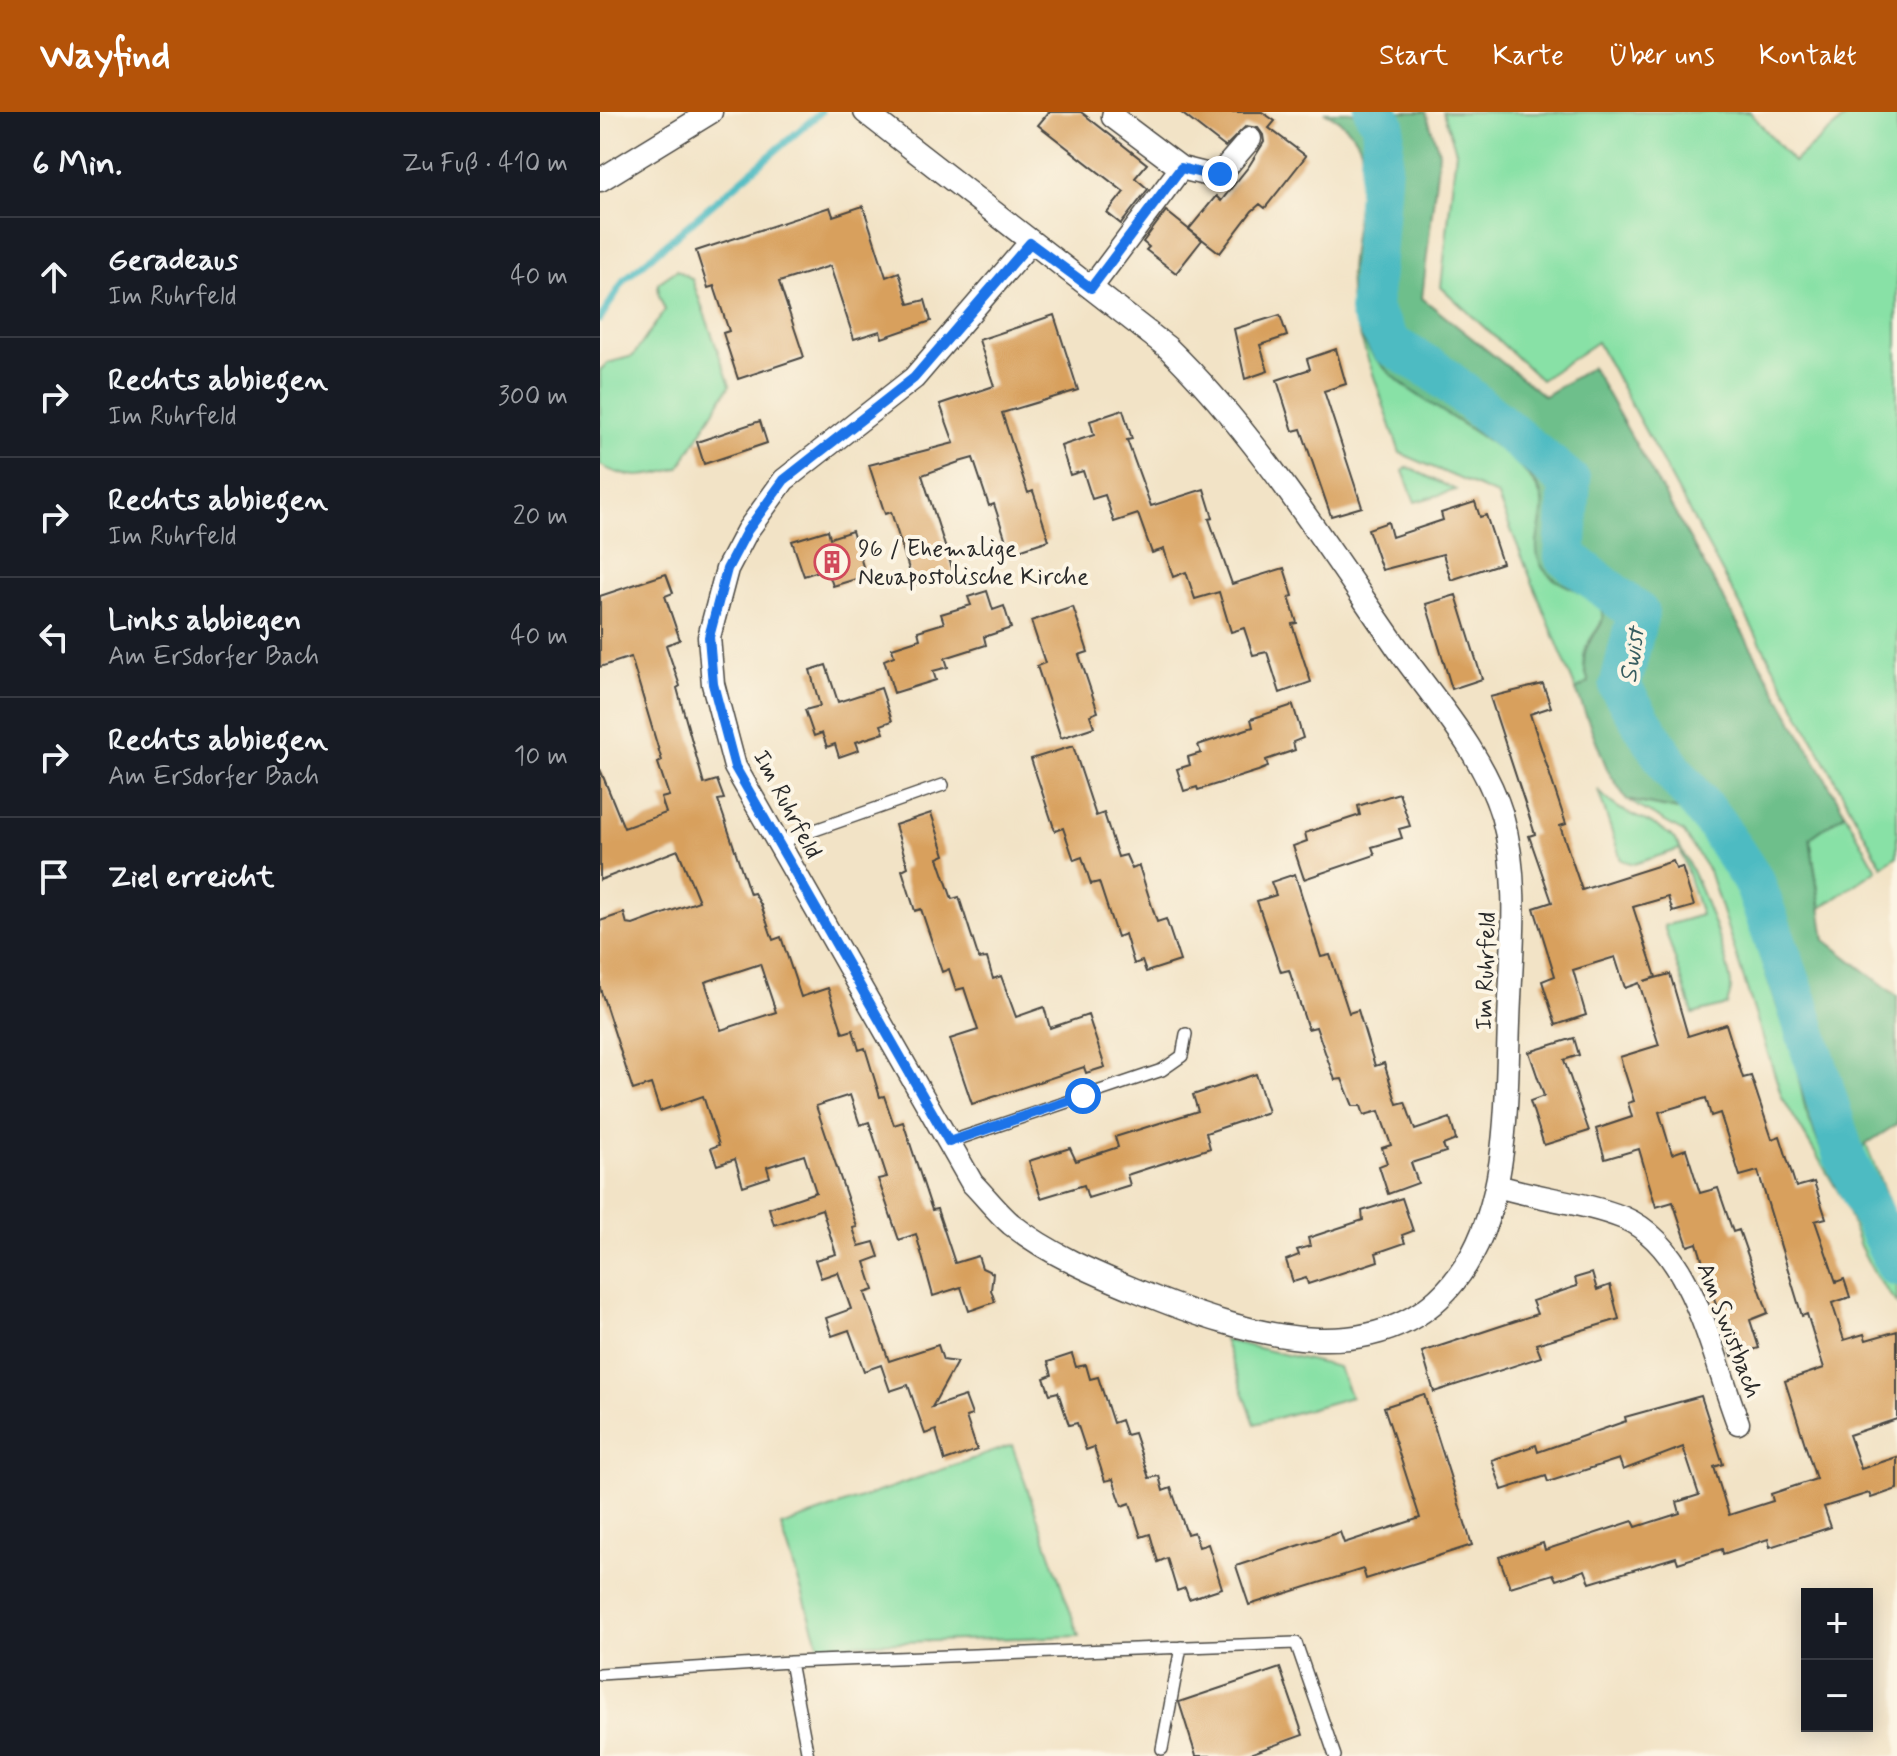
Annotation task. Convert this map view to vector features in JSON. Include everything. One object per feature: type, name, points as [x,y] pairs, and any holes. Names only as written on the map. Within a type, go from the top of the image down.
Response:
[{"type":"street","points":[[600,180],[711,112]]},
{"type":"street","name":"Im Ruhrfeld","points":[[865,112],[1167,347],[1203,381],[1320,537],[1465,742],[1501,813],[1514,877],[1498,1186],[1466,1264],[1424,1310],[1404,1323],[1379,1332],[1326,1340],[1265,1335],[1201,1317],[1077,1266],[1011,1223],[972,1183],[735,767],[713,684],[709,637],[723,577],[747,531],[784,480],[914,378],[1030,243]]},
{"type":"street","points":[[1114,112],[1113,117],[1181,168],[1209,175],[1220,174],[1250,139]]},
{"type":"street","points":[[1091,288],[1181,168]]},
{"type":"street","name":"Am Swistbach","points":[[1498,1186],[1603,1211],[1627,1219],[1650,1234],[1672,1256],[1690,1292],[1738,1423]]},
{"type":"lane","points":[[778,843],[943,785]]},
{"type":"lane","points":[[949,1142],[1162,1070],[1182,1056],[1186,1034]]},
{"type":"lane","points":[[600,1674],[790,1662],[1296,1643],[1335,1756]]},
{"type":"lane","points":[[1162,1749],[1181,1647]]},
{"type":"lane","points":[[790,1662],[808,1756]]},
{"type":"green space","points":[[1324,112],[1426,112],[1439,152],[1422,298],[1544,396],[1592,367],[1845,813],[1810,838],[1825,940],[1897,996],[1897,1124],[1866,1144],[1835,1186],[1806,1111],[1794,1056],[1726,866],[1689,812],[1627,800],[1608,771],[1576,690],[1589,682],[1584,656],[1603,619],[1602,611],[1592,598],[1555,579],[1541,565],[1537,545],[1542,503],[1535,483],[1493,445],[1391,375],[1372,354],[1358,330],[1352,312],[1350,272],[1362,152],[1351,132]]},
{"type":"green space","points":[[1443,112],[1750,112],[1793,162],[1852,112],[1897,112],[1897,856],[1882,866],[1597,342],[1541,380],[1441,287],[1456,151]]},
{"type":"green space","points":[[677,270],[692,279],[730,385],[679,468],[648,475],[629,475],[610,470],[600,465],[600,370],[608,363],[633,356],[665,310],[658,283]]},
{"type":"green space","points":[[1358,330],[1399,381],[1507,454],[1537,488],[1543,511],[1537,543],[1572,586],[1601,609],[1600,624],[1584,656],[1589,682],[1576,690],[1497,495],[1400,453]]},
{"type":"green space","points":[[1407,467],[1456,490],[1415,502],[1403,471]]},
{"type":"green space","points":[[1598,790],[1625,812],[1670,835],[1678,845],[1698,883],[1724,955],[1731,987],[1727,1005],[1693,1014],[1664,926],[1701,915],[1680,849],[1634,864],[1621,860]]},
{"type":"green space","points":[[1627,800],[1688,812],[1726,866],[1794,1056],[1806,1111],[1836,1185],[1866,1144],[1897,1223],[1897,1304],[1875,1275],[1860,1246],[1845,1203],[1782,1097],[1709,871],[1683,832]]},
{"type":"green space","points":[[1845,813],[1877,870],[1821,908],[1810,838]]},
{"type":"green space","points":[[1224,1340],[1338,1367],[1351,1397],[1255,1424]]},
{"type":"green space","points":[[1012,1445],[1079,1636],[819,1645],[781,1526]]},
{"type":"building","points":[[1049,112],[1081,112],[1147,164],[1135,178],[1148,189],[1121,224],[1107,213],[1124,192],[1038,125]]},
{"type":"building","points":[[1180,112],[1262,112],[1275,121],[1269,128],[1306,156],[1265,208],[1260,204],[1252,211],[1220,253],[1189,229],[1216,196],[1221,201],[1249,166],[1264,142],[1263,135],[1258,128],[1246,126],[1225,147]]},
{"type":"building","points":[[863,206],[886,277],[899,272],[909,304],[925,300],[931,321],[882,338],[880,331],[854,339],[830,266],[779,282],[804,357],[738,379],[723,333],[729,331],[714,286],[708,288],[696,251],[830,207],[833,216]]},
{"type":"building","points":[[1166,211],[1202,240],[1176,273],[1146,250],[1149,247],[1143,242]]},
{"type":"building","points":[[1054,315],[1078,390],[1002,413],[1028,493],[1033,491],[1049,540],[1010,553],[994,504],[989,506],[973,458],[959,462],[922,475],[953,571],[914,585],[891,512],[885,514],[869,465],[954,443],[940,404],[994,386],[979,340]]},
{"type":"building","points":[[1280,315],[1287,336],[1260,345],[1268,371],[1245,379],[1234,329]]},
{"type":"building","points":[[1336,349],[1346,384],[1324,391],[1362,507],[1331,516],[1301,429],[1293,431],[1277,380],[1310,369],[1307,359]]},
{"type":"building","points":[[1123,410],[1132,439],[1127,440],[1151,506],[1204,489],[1213,518],[1209,519],[1232,584],[1284,568],[1297,623],[1292,624],[1311,682],[1280,693],[1267,652],[1253,655],[1244,628],[1231,632],[1219,592],[1195,599],[1186,572],[1173,577],[1164,549],[1152,553],[1138,514],[1114,522],[1105,495],[1092,499],[1083,471],[1070,475],[1061,446],[1094,435],[1090,421]]},
{"type":"building","points":[[760,421],[767,443],[704,464],[697,442]]},
{"type":"building","points":[[1475,502],[1480,517],[1486,515],[1502,563],[1451,580],[1443,554],[1382,570],[1368,529],[1388,522],[1392,537],[1443,520],[1441,513]]},
{"type":"building","name":"96 / Ehemalige Neuapostolische Kirche","points":[[828,530],[830,538],[852,531],[866,576],[833,586],[827,568],[804,576],[792,541]]},
{"type":"building","points":[[666,574],[673,593],[665,596],[680,640],[666,645],[680,686],[677,688],[704,784],[717,780],[724,799],[718,800],[750,894],[754,893],[761,905],[773,940],[781,937],[801,997],[828,988],[843,1033],[853,1030],[859,1050],[865,1048],[880,1097],[884,1096],[894,1125],[903,1122],[932,1210],[937,1209],[955,1263],[978,1256],[982,1268],[993,1273],[991,1290],[995,1302],[969,1311],[961,1287],[933,1296],[916,1234],[899,1240],[878,1179],[887,1177],[869,1122],[860,1125],[850,1095],[816,1106],[857,1227],[853,1228],[859,1246],[874,1242],[879,1257],[865,1262],[874,1290],[865,1293],[889,1361],[938,1345],[943,1360],[957,1362],[932,1407],[965,1396],[972,1415],[966,1417],[977,1450],[945,1461],[936,1430],[925,1434],[908,1385],[890,1391],[881,1365],[864,1371],[849,1330],[832,1336],[826,1318],[851,1309],[838,1272],[821,1278],[815,1260],[836,1254],[822,1209],[774,1225],[769,1208],[816,1192],[804,1155],[767,1167],[770,1177],[743,1186],[735,1159],[717,1165],[711,1148],[719,1145],[703,1096],[660,1111],[651,1084],[633,1090],[600,988],[600,921],[624,913],[627,924],[633,925],[699,901],[678,850],[600,880],[600,769],[624,828],[666,813],[661,798],[669,796],[658,763],[662,761],[631,657],[600,667],[600,596]],"holes":[[[760,964],[776,1012],[721,1030],[705,982]]]},
{"type":"building","points":[[987,591],[993,610],[1004,606],[1011,628],[984,637],[986,645],[945,658],[948,667],[933,671],[936,680],[894,693],[884,660],[894,656],[892,648],[920,639],[918,631],[944,623],[941,614],[971,605],[968,597]]},
{"type":"building","points":[[1456,595],[1482,679],[1452,689],[1426,604]]},
{"type":"building","points":[[1073,607],[1088,652],[1079,655],[1098,712],[1090,715],[1094,727],[1061,738],[1037,666],[1045,663],[1031,621]]},
{"type":"building","points":[[826,665],[838,702],[881,688],[892,721],[881,725],[884,733],[856,742],[859,750],[839,757],[835,744],[827,747],[822,733],[814,736],[805,710],[820,706],[810,670]]},
{"type":"building","points":[[1543,684],[1551,707],[1530,714],[1566,824],[1560,826],[1582,890],[1673,861],[1676,869],[1682,867],[1694,906],[1673,912],[1668,897],[1633,907],[1656,977],[1644,981],[1670,974],[1688,1036],[1726,1024],[1743,1078],[1751,1076],[1772,1139],[1780,1136],[1796,1187],[1814,1182],[1826,1218],[1815,1221],[1836,1282],[1844,1279],[1850,1297],[1832,1303],[1844,1340],[1864,1334],[1866,1340],[1897,1331],[1897,1419],[1849,1435],[1861,1469],[1897,1457],[1897,1489],[1871,1498],[1869,1493],[1824,1507],[1831,1527],[1770,1547],[1768,1539],[1723,1554],[1722,1549],[1678,1563],[1676,1557],[1590,1583],[1585,1570],[1556,1580],[1553,1574],[1510,1587],[1499,1557],[1543,1543],[1545,1550],[1633,1521],[1636,1527],[1680,1513],[1677,1502],[1699,1495],[1683,1447],[1623,1470],[1619,1459],[1548,1482],[1546,1476],[1502,1490],[1492,1460],[1536,1445],[1538,1452],[1626,1421],[1625,1417],[1701,1396],[1723,1464],[1714,1467],[1729,1515],[1773,1501],[1771,1494],[1816,1479],[1785,1381],[1824,1368],[1807,1314],[1802,1316],[1758,1171],[1740,1176],[1720,1113],[1711,1116],[1706,1098],[1659,1112],[1672,1154],[1686,1149],[1700,1193],[1718,1188],[1733,1232],[1739,1230],[1768,1313],[1750,1320],[1759,1348],[1732,1356],[1697,1243],[1688,1246],[1673,1202],[1656,1207],[1639,1149],[1605,1159],[1596,1129],[1632,1117],[1628,1103],[1634,1101],[1620,1057],[1659,1045],[1639,983],[1625,988],[1615,957],[1573,970],[1586,1015],[1556,1025],[1542,981],[1555,976],[1534,908],[1552,902],[1529,836],[1535,834],[1490,697]]},
{"type":"building","points":[[1293,705],[1303,738],[1293,742],[1295,750],[1266,760],[1268,767],[1258,771],[1198,790],[1197,787],[1184,791],[1177,769],[1190,765],[1188,757],[1201,753],[1198,745],[1253,727],[1251,719]]},
{"type":"building","points":[[1073,746],[1096,816],[1104,813],[1118,857],[1126,855],[1132,869],[1139,866],[1157,922],[1166,919],[1180,961],[1146,972],[1142,961],[1134,964],[1125,934],[1117,937],[1099,882],[1091,884],[1082,857],[1074,860],[1063,828],[1055,831],[1031,759]]},
{"type":"building","points":[[1399,793],[1410,826],[1399,829],[1402,838],[1372,847],[1375,855],[1304,879],[1293,846],[1307,841],[1305,833],[1360,815],[1358,806]]},
{"type":"building","points":[[931,813],[945,855],[938,858],[952,899],[959,897],[979,959],[987,958],[993,979],[1001,976],[1016,1017],[1044,1007],[1050,1028],[1088,1015],[1105,1067],[1086,1073],[1084,1067],[972,1104],[950,1039],[978,1030],[964,988],[956,990],[949,969],[942,972],[921,909],[915,911],[902,870],[908,867],[895,825]]},
{"type":"building","points":[[1295,874],[1321,957],[1330,955],[1349,1013],[1358,1010],[1375,1066],[1384,1063],[1397,1104],[1405,1102],[1415,1130],[1450,1118],[1456,1140],[1443,1145],[1446,1152],[1411,1163],[1418,1183],[1388,1194],[1379,1166],[1387,1163],[1382,1148],[1391,1145],[1379,1111],[1364,1115],[1361,1106],[1353,1106],[1342,1079],[1335,1080],[1316,1027],[1308,1029],[1289,970],[1281,972],[1257,901],[1276,895],[1271,882]]},
{"type":"building","points":[[1574,1038],[1579,1055],[1564,1060],[1589,1131],[1544,1145],[1530,1101],[1544,1096],[1529,1052]]},
{"type":"building","points":[[1256,1074],[1268,1112],[1206,1133],[1210,1148],[1127,1175],[1130,1185],[1088,1198],[1084,1185],[1041,1198],[1029,1161],[1070,1148],[1076,1161],[1118,1147],[1115,1137],[1198,1111],[1193,1095]]},
{"type":"building","points":[[1402,1198],[1413,1231],[1402,1235],[1405,1243],[1376,1253],[1378,1261],[1308,1284],[1306,1278],[1293,1282],[1286,1260],[1299,1255],[1297,1250],[1310,1246],[1308,1238],[1363,1220],[1362,1211]]},
{"type":"building","points":[[1592,1273],[1597,1290],[1610,1285],[1619,1319],[1536,1344],[1541,1357],[1434,1392],[1422,1352],[1537,1314],[1532,1301],[1577,1286],[1575,1278]]},
{"type":"building","points":[[1072,1354],[1076,1367],[1086,1365],[1090,1379],[1098,1377],[1113,1423],[1121,1420],[1126,1435],[1134,1433],[1149,1478],[1159,1476],[1163,1491],[1171,1488],[1187,1534],[1194,1532],[1199,1547],[1208,1544],[1222,1588],[1189,1599],[1185,1588],[1177,1591],[1167,1558],[1158,1562],[1150,1534],[1141,1537],[1130,1503],[1122,1506],[1113,1479],[1105,1481],[1094,1447],[1086,1450],[1077,1423],[1069,1425],[1058,1392],[1050,1394],[1044,1378],[1052,1375],[1048,1362]]},
{"type":"building","points":[[1424,1394],[1472,1545],[1366,1579],[1363,1569],[1249,1605],[1236,1566],[1340,1532],[1344,1543],[1420,1518],[1384,1407]]},
{"type":"building","points":[[1280,1668],[1303,1735],[1244,1756],[1196,1756],[1179,1702]]},
{"type":"waterway","points":[[600,319],[625,279],[821,112]]},
{"type":"waterway","name":"Swist","points":[[1375,112],[1384,124],[1370,311],[1391,345],[1437,372],[1570,482],[1565,556],[1638,613],[1620,687],[1672,770],[1716,824],[1755,884],[1796,999],[1844,1156],[1897,1265]]},
{"type":"place","name":"96 / Ehemalige Neuapostolische Kirche","points":[[832,562]]},
{"type":"route","points":[[1083,1096],[949,1142],[735,767],[713,684],[709,637],[720,585],[727,569],[747,531],[784,480],[914,378],[1030,243],[1091,288],[1181,168],[1209,175],[1220,174]]}]
